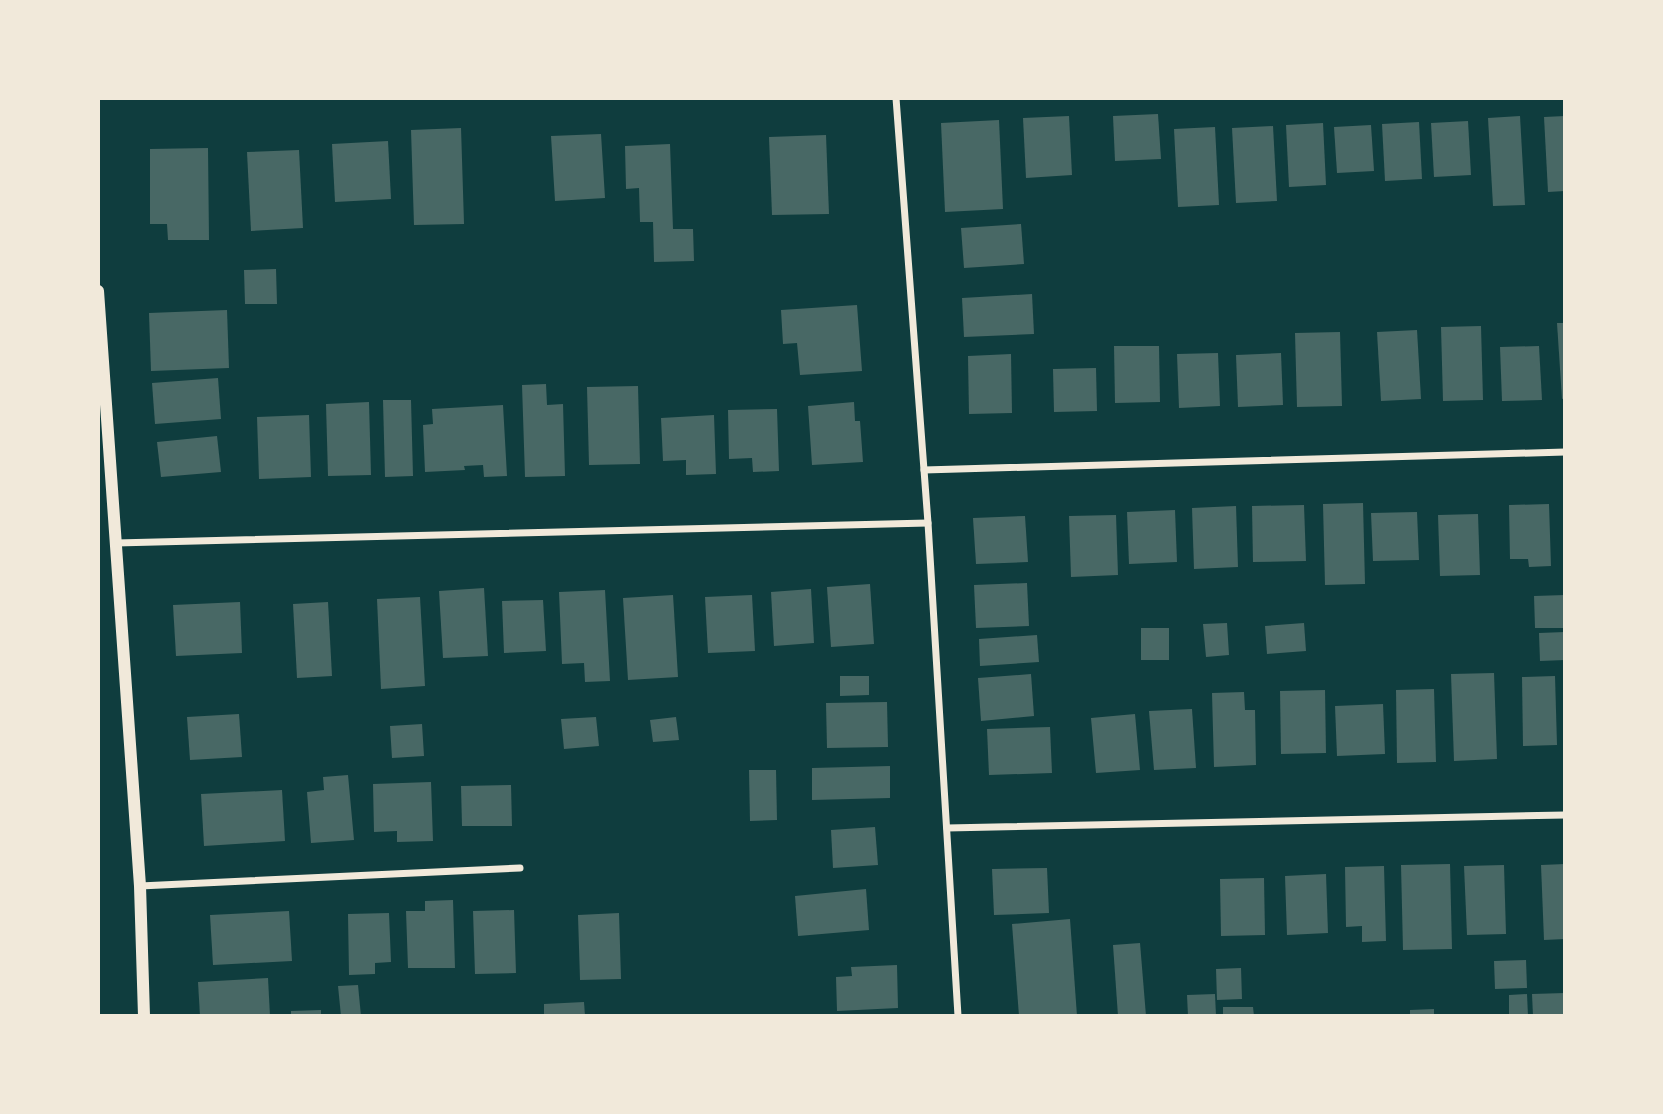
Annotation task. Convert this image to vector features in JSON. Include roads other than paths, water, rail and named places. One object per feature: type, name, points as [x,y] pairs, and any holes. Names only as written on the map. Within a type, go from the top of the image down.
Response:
[{"type":"street","points":[[896,98],[928,523],[958,1016]]},
{"type":"street","points":[[98,291],[140,886],[144,1016]]},
{"type":"street","points":[[924,470],[1565,452]]},
{"type":"street","points":[[116,543],[928,523]]},
{"type":"street","points":[[947,828],[1565,815]]},
{"type":"street","points":[[140,886],[520,868]]}]
